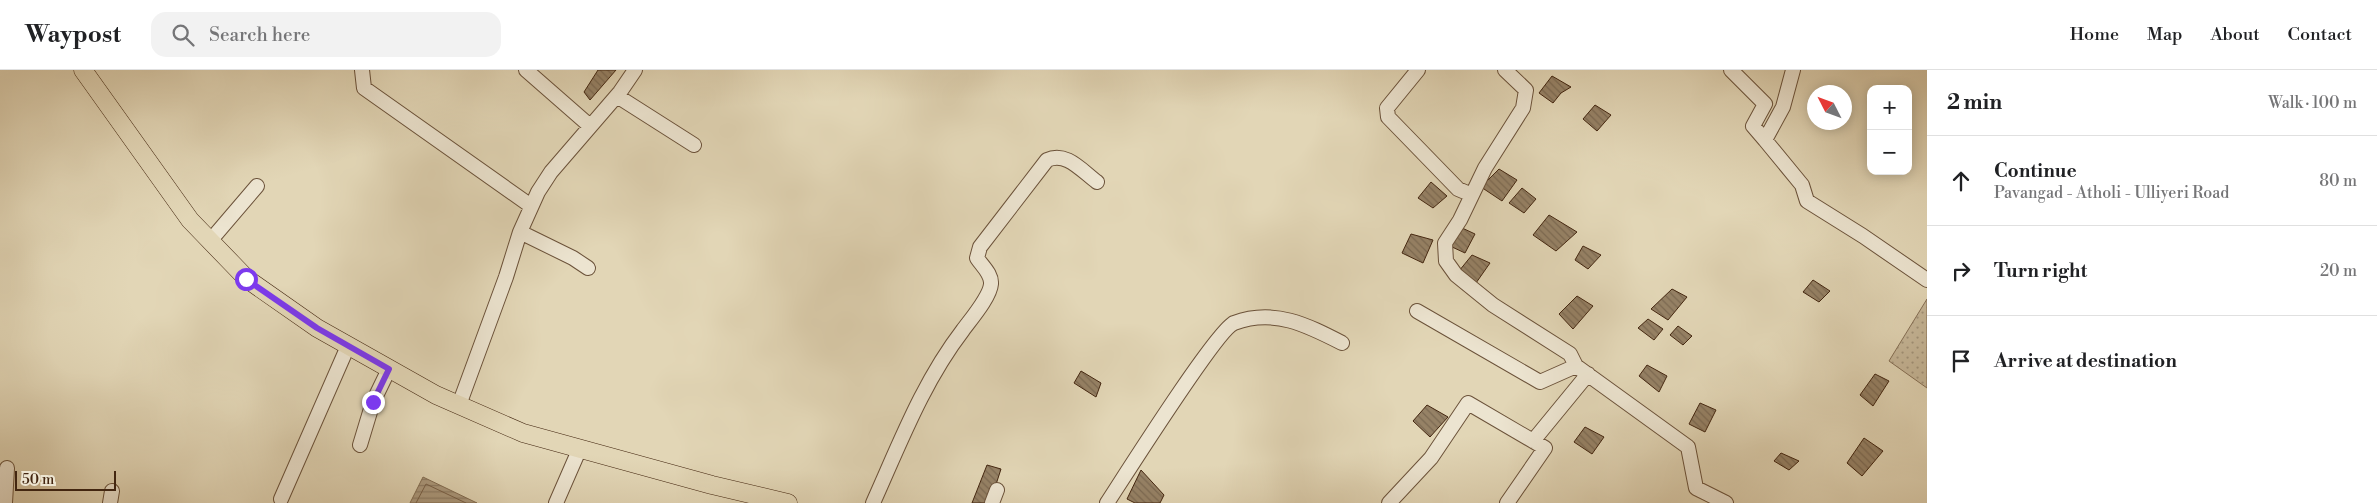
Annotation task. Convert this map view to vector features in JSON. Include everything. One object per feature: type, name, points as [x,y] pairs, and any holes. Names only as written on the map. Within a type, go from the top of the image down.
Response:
[{"type":"main road","points":[[83,70],[190,220],[246,279],[317,328],[436,395],[523,433],[712,485],[788,503]]},
{"type":"street","points":[[362,70],[364,88],[531,206]]},
{"type":"street","points":[[526,70],[590,126]]},
{"type":"street","points":[[459,405],[531,206],[551,172],[617,96],[635,70]]},
{"type":"street","points":[[1418,70],[1386,108],[1388,117],[1458,189],[1472,195]]},
{"type":"street","points":[[1504,70],[1526,90],[1523,108],[1485,168],[1460,220],[1445,243],[1446,261],[1456,275],[1493,305],[1570,354],[1576,366],[1688,447],[1696,488],[1726,503]]},
{"type":"street","points":[[1731,70],[1765,104],[1753,126],[1802,185],[1807,201],[1864,236],[1927,280]]},
{"type":"street","points":[[1765,140],[1783,107],[1793,70]]},
{"type":"street","points":[[617,96],[694,145]]},
{"type":"street","points":[[873,503],[920,397],[947,351],[978,310],[991,286],[990,276],[977,258],[980,247],[1048,160],[1056,156],[1063,157],[1097,182]]},
{"type":"street","points":[[210,241],[257,186]]},
{"type":"street","points":[[520,232],[574,258],[588,268]]},
{"type":"street","points":[[1417,311],[1540,382],[1576,366]]},
{"type":"street","points":[[1107,503],[1208,352],[1232,324],[1266,316],[1308,325],[1342,343]]},
{"type":"street","points":[[281,499],[348,346]]},
{"type":"street","points":[[360,445],[373,402],[389,369]]},
{"type":"street","points":[[1533,441],[1588,374]]},
{"type":"street","points":[[1389,503],[1431,458],[1468,403],[1545,448],[1507,503]]},
{"type":"street","points":[[556,503],[580,448]]},
{"type":"street","points":[[5,503],[8,468]]},
{"type":"shaded area","points":[[1927,299],[1927,388],[1889,361]]},
{"type":"water","points":[[423,477],[477,503],[410,503]]},
{"type":"building","points":[[598,70],[616,70],[590,100],[584,92]]},
{"type":"building","points":[[1552,76],[1571,87],[1561,93],[1553,103],[1539,93]]},
{"type":"building","points":[[1595,105],[1611,115],[1597,131],[1583,119]]},
{"type":"building","points":[[1499,169],[1517,180],[1502,201],[1481,187]]},
{"type":"building","points":[[1431,182],[1447,196],[1433,208],[1418,198]]},
{"type":"building","points":[[1522,188],[1536,199],[1524,213],[1509,203]]},
{"type":"building","points":[[1549,215],[1577,232],[1556,251],[1533,235]]},
{"type":"building","points":[[1460,227],[1475,234],[1465,253],[1450,246]]},
{"type":"building","points":[[1411,234],[1433,240],[1423,263],[1402,253]]},
{"type":"building","points":[[1583,246],[1601,255],[1588,269],[1575,260]]},
{"type":"building","points":[[1472,255],[1490,263],[1476,283],[1459,271]]},
{"type":"building","points":[[1813,280],[1830,291],[1819,302],[1803,292]]},
{"type":"building","points":[[1672,289],[1687,297],[1668,320],[1651,309]]},
{"type":"building","points":[[1577,296],[1593,306],[1573,329],[1559,314]]},
{"type":"building","points":[[1648,319],[1663,329],[1654,340],[1638,328]]},
{"type":"building","points":[[1678,326],[1692,336],[1683,345],[1670,335]]},
{"type":"building","points":[[1647,365],[1667,376],[1659,392],[1639,376]]},
{"type":"building","points":[[1081,371],[1101,383],[1096,397],[1074,383]]},
{"type":"building","points":[[1875,374],[1889,381],[1873,406],[1860,395]]},
{"type":"building","points":[[1700,403],[1716,410],[1705,432],[1689,424]]},
{"type":"building","points":[[1427,405],[1448,417],[1430,437],[1413,421]]},
{"type":"building","points":[[1585,427],[1604,437],[1592,454],[1574,442]]},
{"type":"building","points":[[1864,438],[1883,451],[1862,476],[1847,463]]},
{"type":"building","points":[[1781,453],[1799,461],[1789,470],[1774,461]]},
{"type":"building","points":[[987,465],[1001,469],[990,503],[972,503]]},
{"type":"building","points":[[1141,470],[1164,495],[1160,503],[1135,503],[1127,499]]},
{"type":"route","points":[[246,279],[317,328],[389,369],[373,402]]}]
